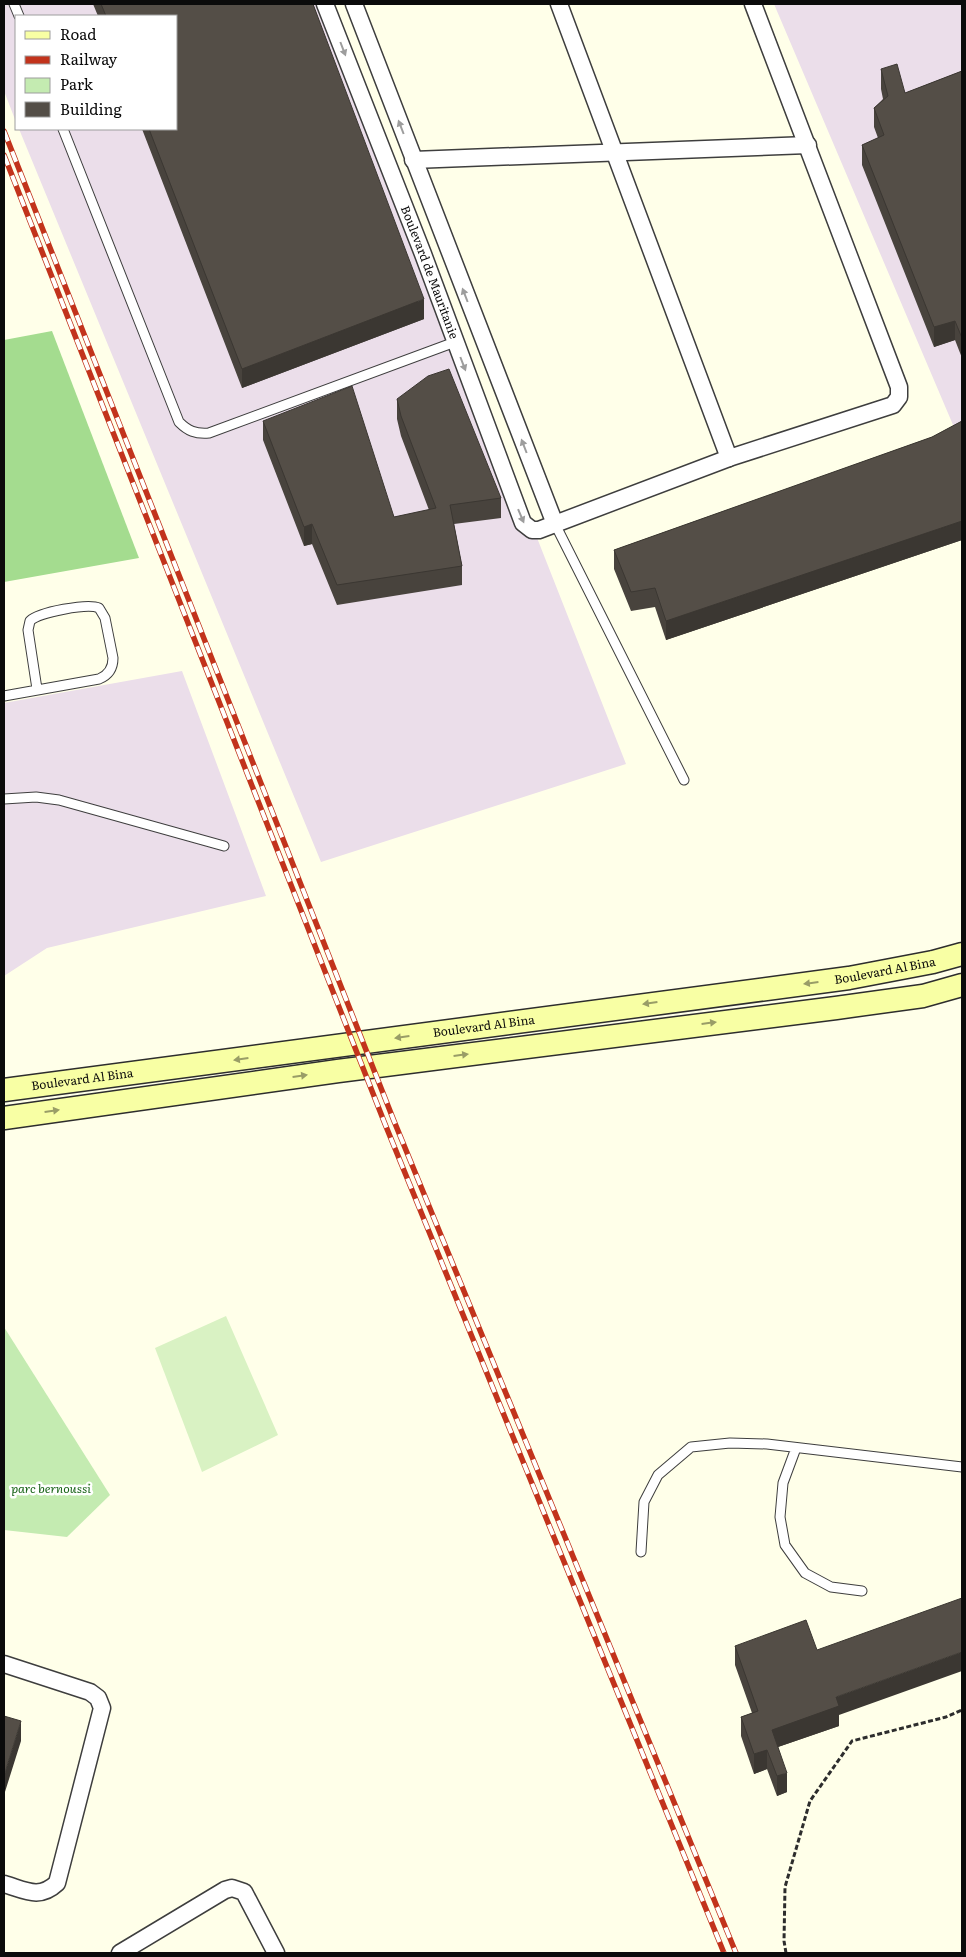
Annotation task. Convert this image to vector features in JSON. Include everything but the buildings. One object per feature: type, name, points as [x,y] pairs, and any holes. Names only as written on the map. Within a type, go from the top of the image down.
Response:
[{"type":"main road","name":"Boulevard Al Bina","points":[[4,1090],[849,978],[933,962],[962,954]]},
{"type":"main road","name":"Boulevard Al Bina","points":[[4,1118],[338,1071],[923,996],[962,985]]},
{"type":"street","name":"Boulevard de Mauritanie","points":[[325,4],[523,523],[532,530],[547,527],[354,4]]},
{"type":"street","points":[[560,4],[729,458]]},
{"type":"street","points":[[547,527],[729,458],[894,405],[899,397],[899,387],[753,4]]},
{"type":"street","points":[[413,160],[808,145]]},
{"type":"street","points":[[4,1664],[90,1692],[98,1698],[102,1708],[57,1883],[50,1890],[39,1894],[4,1884]]},
{"type":"street","points":[[127,1951],[179,1916],[224,1890],[232,1888],[244,1892],[276,1953]]},
{"type":"lane","points":[[63,130],[179,422],[186,429],[192,432],[209,433],[455,342]]},
{"type":"lane","points":[[547,527],[684,780]]},
{"type":"lane","points":[[4,696],[99,679],[108,674],[113,664],[113,658],[105,618],[99,608],[90,606],[43,614],[30,622],[28,630],[37,690]]},
{"type":"lane","points":[[4,799],[36,797],[59,800],[224,846]]},
{"type":"lane","points":[[641,1552],[644,1502],[658,1475],[691,1447],[730,1443],[767,1444],[962,1468]]},
{"type":"lane","points":[[796,1448],[783,1483],[780,1517],[785,1545],[804,1573],[831,1587],[862,1591]]},
{"type":"path","points":[[786,1953],[784,1941],[785,1888],[810,1801],[852,1741],[946,1717],[962,1710]]},
{"type":"shaded area","points":[[4,4],[327,4],[626,764],[321,862],[19,130],[178,130],[178,15],[15,15],[15,119],[4,91]]},
{"type":"shaded area","points":[[774,4],[962,4],[962,446]]},
{"type":"shaded area","points":[[182,671],[266,896],[47,948],[4,976],[4,703]]},
{"type":"green space","points":[[52,331],[139,558],[4,582],[4,340]]},
{"type":"green space","points":[[226,1316],[278,1435],[202,1472],[155,1348]]},
{"type":"green space","name":"parc bernoussi","points":[[4,1327],[110,1495],[67,1537],[4,1530]]},
{"type":"railway","points":[[4,131],[394,1121],[736,1953]]},
{"type":"railway","points":[[4,155],[385,1124],[724,1953]]}]
